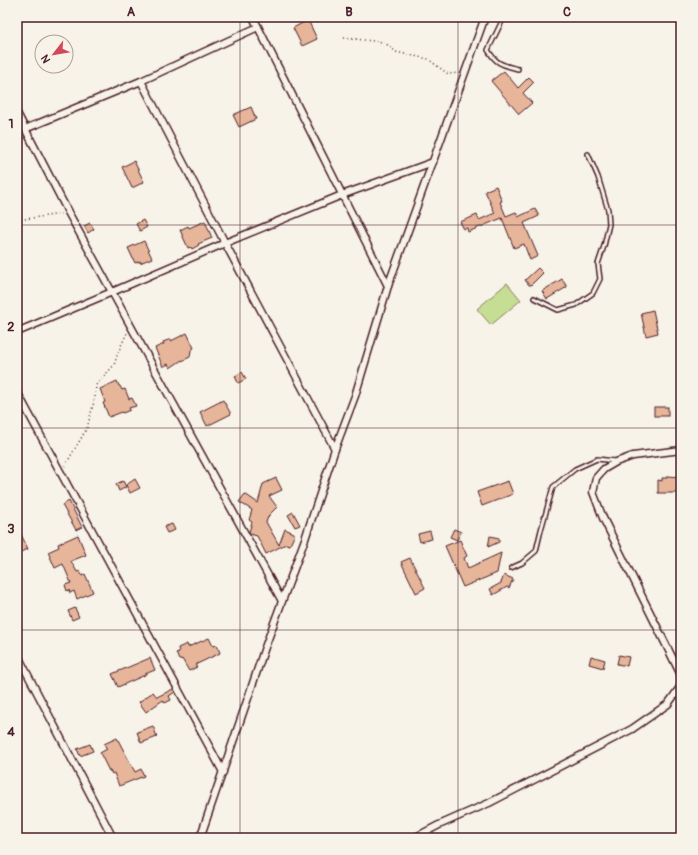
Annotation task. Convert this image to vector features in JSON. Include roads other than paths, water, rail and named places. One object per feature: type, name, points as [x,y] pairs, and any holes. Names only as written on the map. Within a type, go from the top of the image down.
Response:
[{"type":"street","points":[[253,17],[388,286]]},
{"type":"street","points":[[200,838],[264,650],[355,396],[388,286],[485,17]]},
{"type":"street","points":[[25,129],[141,80],[258,27]]},
{"type":"street","points":[[141,80],[225,243],[335,449]]},
{"type":"street","points":[[17,113],[68,212],[282,601]]},
{"type":"street","points":[[17,332],[225,243],[342,195],[433,162]]},
{"type":"street","points":[[17,392],[223,772]]},
{"type":"street","points":[[681,450],[633,456],[616,462],[604,469],[596,478],[594,492],[603,518],[681,675]]},
{"type":"street","points":[[17,654],[114,838]]},
{"type":"street","points":[[414,838],[439,825],[489,803],[632,729],[668,704],[681,686]]},
{"type":"lane","points":[[504,17],[488,50],[492,57],[502,65],[518,69]]},
{"type":"lane","points":[[534,298],[558,310],[576,305],[593,293],[600,279],[598,264],[609,224],[608,210],[598,177],[588,154]]},
{"type":"lane","points":[[511,568],[522,563],[536,551],[553,487],[574,469],[597,459],[616,462]]}]
